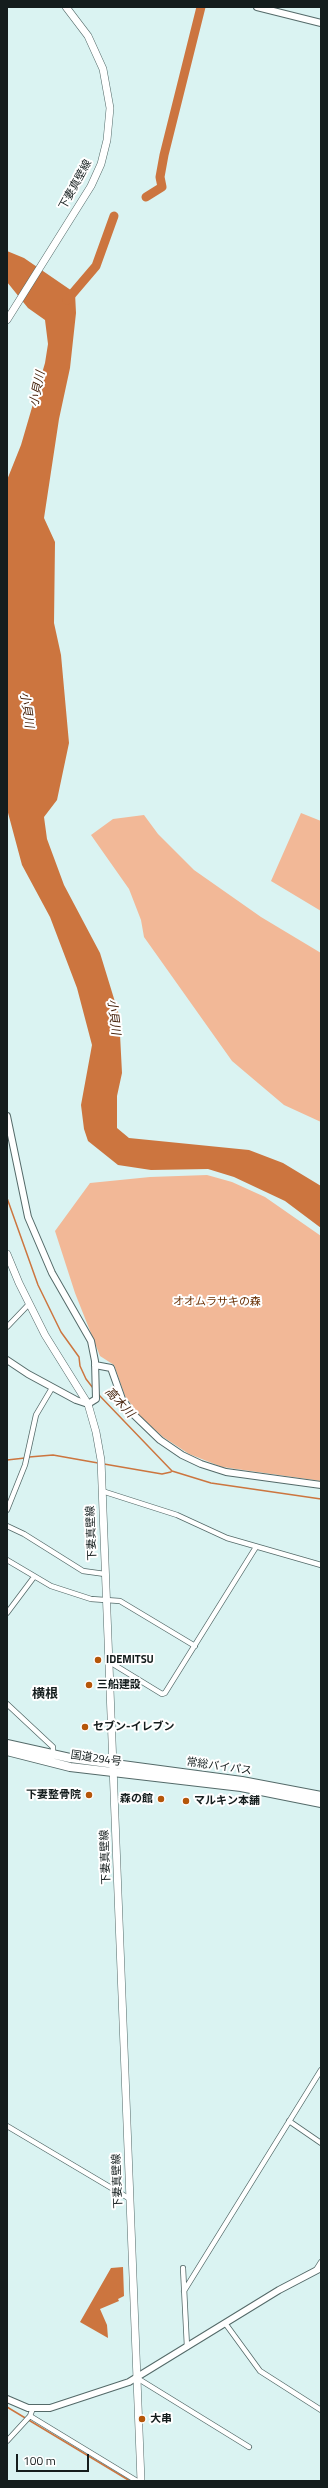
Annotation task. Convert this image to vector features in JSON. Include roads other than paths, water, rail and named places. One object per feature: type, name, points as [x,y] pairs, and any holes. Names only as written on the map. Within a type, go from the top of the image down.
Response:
[{"type":"highway","name":"国道294号","points":[[7,1744],[53,1755],[113,1764]]},
{"type":"highway","name":"国道294号","points":[[7,1751],[70,1767],[184,1781]]},
{"type":"highway","name":"常総バイパス","points":[[113,1764],[242,1781],[321,1796]]},
{"type":"highway","name":"常総バイパス","points":[[184,1781],[241,1788],[321,1803]]},
{"type":"main road","name":"下妻真壁線","points":[[7,320],[86,194],[98,170],[105,149],[109,124],[107,85],[95,48],[66,7]]},
{"type":"main road","name":"下妻真壁線","points":[[7,1254],[29,1304],[88,1404],[96,1432],[101,1464],[141,2481]]},
{"type":"street","points":[[257,7],[321,23]]},
{"type":"street","points":[[7,1116],[28,1217],[52,1273],[88,1335],[95,1365],[97,1389],[97,1397],[95,1402],[88,1404],[52,1388],[7,1360]]},
{"type":"street","points":[[7,1327],[29,1304]]},
{"type":"street","points":[[95,1365],[111,1368],[122,1398],[133,1414],[160,1440],[187,1458],[226,1472],[321,1485]]},
{"type":"street","points":[[7,1510],[25,1465],[36,1415],[52,1388]]},
{"type":"street","points":[[102,1491],[177,1515],[221,1536],[321,1565]]},
{"type":"street","points":[[7,1526],[24,1534],[83,1571],[105,1574]]},
{"type":"street","points":[[108,1661],[164,1694],[256,1547]]},
{"type":"street","points":[[7,1560],[34,1577],[72,1593],[91,1599],[120,1601],[194,1646]]},
{"type":"street","points":[[7,1613],[34,1577]]},
{"type":"street","points":[[7,1704],[53,1746],[53,1755]]},
{"type":"street","points":[[184,2291],[321,2070]]},
{"type":"street","points":[[289,2121],[321,2143]]},
{"type":"street","points":[[7,2126],[130,2199]]},
{"type":"street","points":[[7,2399],[33,2408],[65,2405],[137,2378],[285,2286],[319,2269],[321,2262]]},
{"type":"street","points":[[183,2268],[187,2347]]},
{"type":"street","points":[[226,2323],[260,2371],[321,2410]]},
{"type":"street","points":[[137,2378],[249,2447]]},
{"type":"street","points":[[7,2441],[29,2418],[33,2408]]},
{"type":"street","points":[[29,2418],[137,2481]]},
{"type":"water","name":"小貝川","points":[[7,251],[24,258],[75,293],[76,313],[70,368],[59,419],[44,518],[55,542],[54,623],[61,655],[69,743],[57,800],[44,817],[47,839],[64,885],[100,953],[119,1015],[122,1073],[117,1096],[117,1128],[129,1138],[249,1150],[283,1163],[321,1186],[321,1228],[285,1201],[234,1177],[208,1169],[151,1170],[118,1165],[88,1141],[84,1129],[81,1105],[92,1045],[77,988],[50,917],[22,865],[7,809],[7,480],[21,445],[45,363],[48,344],[45,320],[28,308],[7,282]]},
{"type":"water","points":[[123,2267],[124,2296],[118,2299],[119,2301],[100,2309],[107,2325],[108,2338],[80,2322],[111,2268]]},
{"type":"waterway","points":[[146,197],[162,187],[160,177],[164,155],[201,7]]},
{"type":"waterway","points":[[67,300],[96,266],[114,216]]},
{"type":"waterway","name":"高木川","points":[[7,1198],[38,1285],[61,1332],[79,1357],[80,1366],[86,1379],[93,1388]]},
{"type":"waterway","name":"高木川","points":[[98,1394],[172,1471],[211,1483],[321,1499]]},
{"type":"waterway","points":[[29,1457],[53,1455],[98,1463]]},
{"type":"waterway","points":[[7,1460],[25,1458]]},
{"type":"waterway","points":[[104,1464],[162,1474],[171,1472]]},
{"type":"waterway","points":[[7,2407],[130,2481]]},
{"type":"place","name":"IDEMITSU","points":[[98,1660]]},
{"type":"place","name":"三船建設","points":[[89,1685]]},
{"type":"place","name":"セブン-イレブン","points":[[85,1727]]},
{"type":"place","name":"下妻整骨院","points":[[89,1795]]},
{"type":"place","name":"森の館","points":[[161,1799]]},
{"type":"place","name":"マルキン本舗","points":[[186,1801]]},
{"type":"place","name":"大串","points":[[142,2419]]},
{"type":"district","name":"横根","points":[[45,1695]]},
{"type":"park label","name":"オオムラサキの森","points":[[217,1302]]}]
